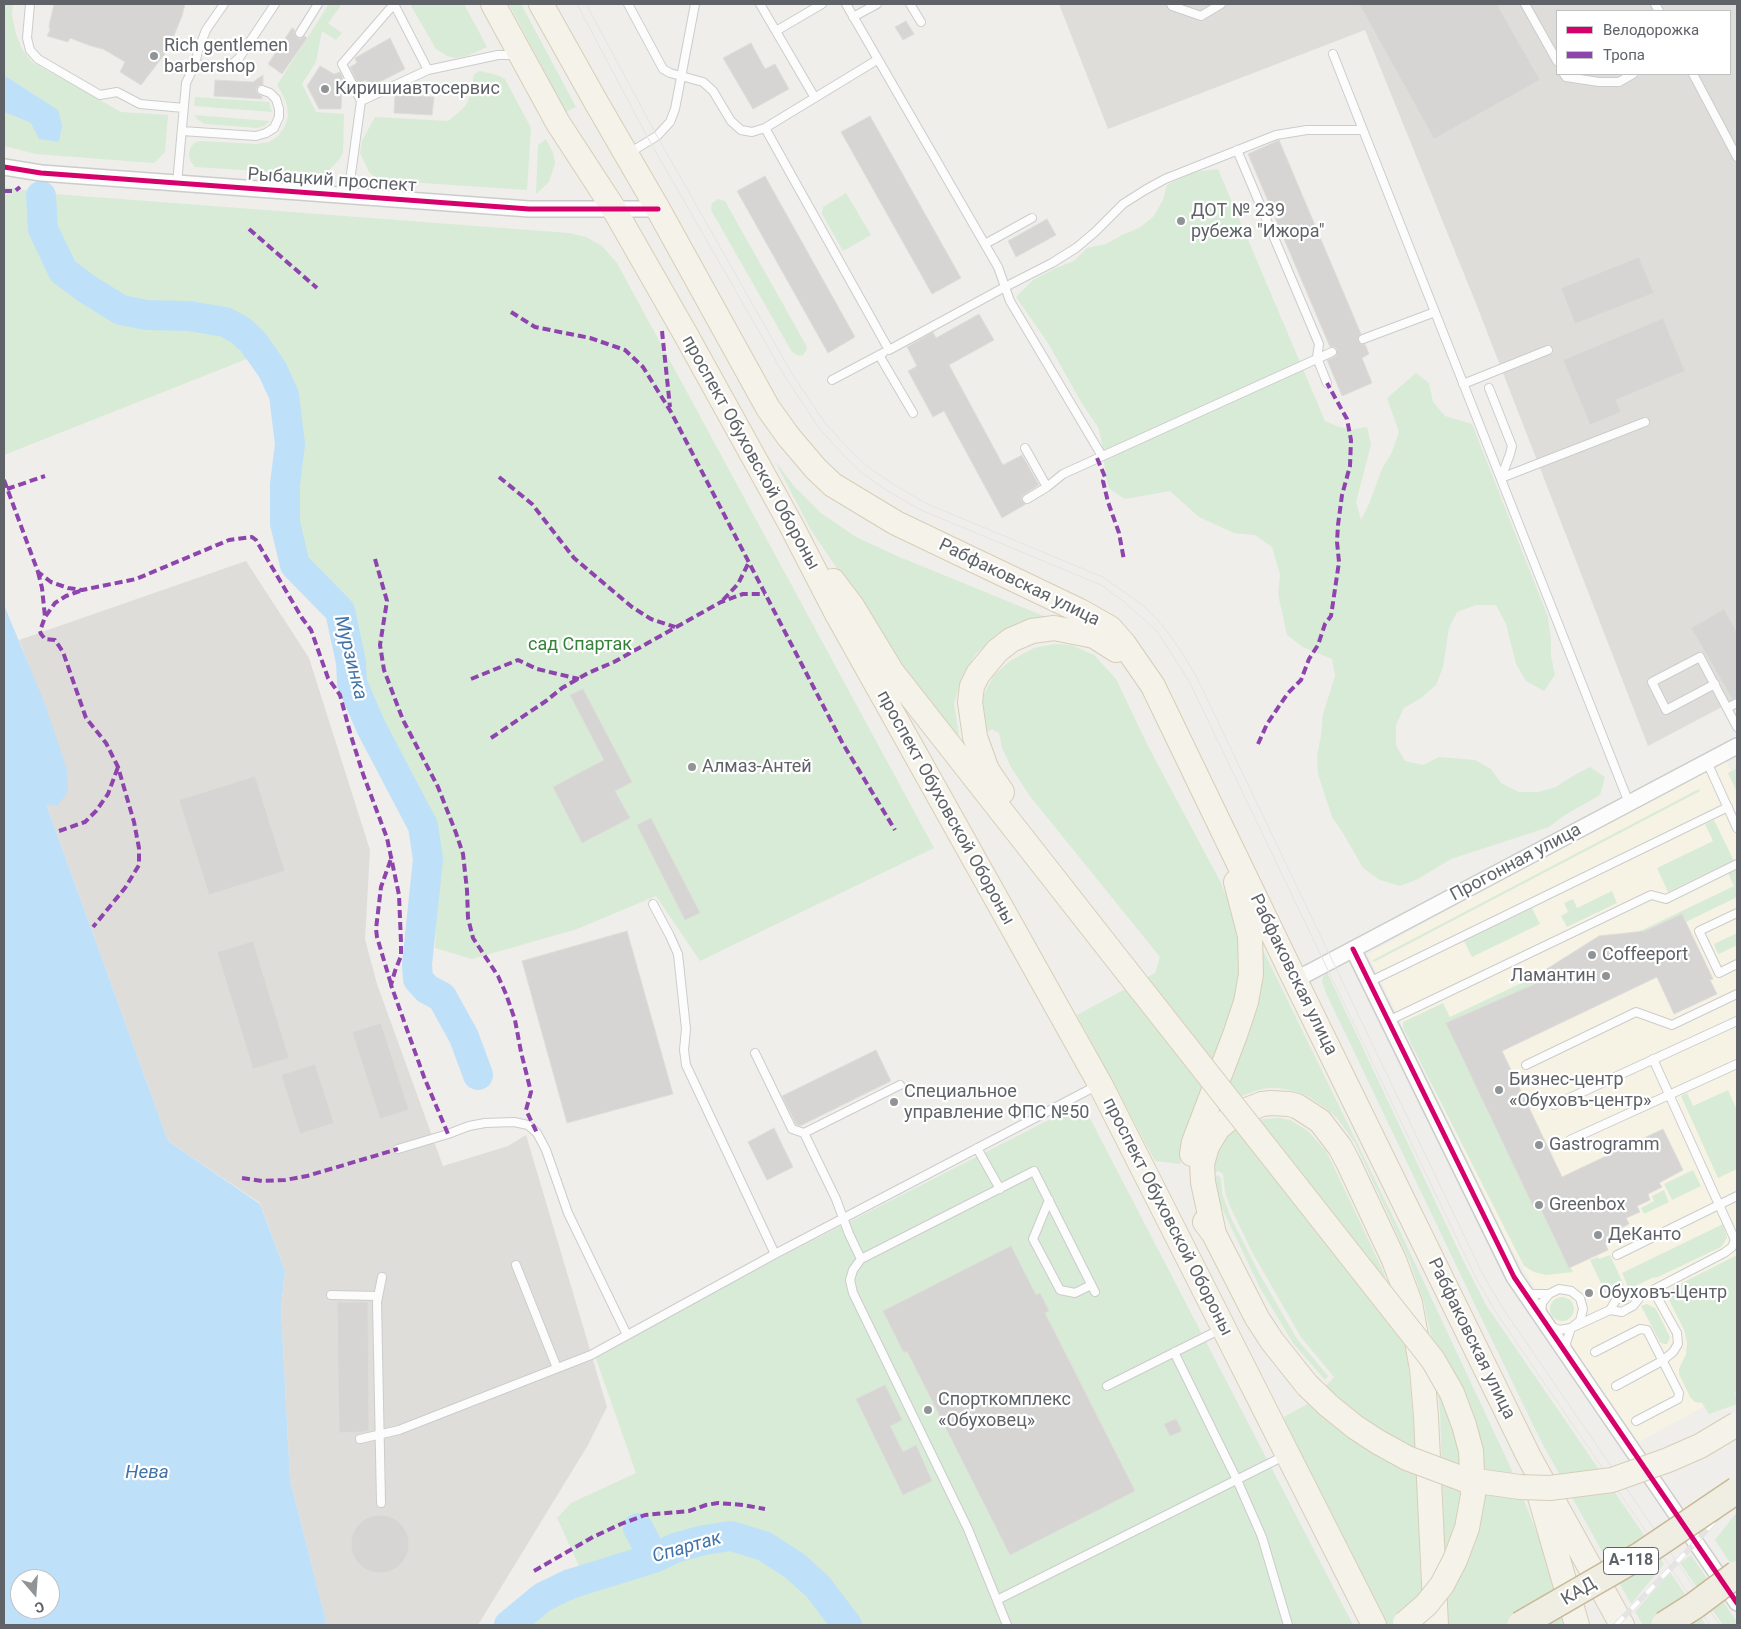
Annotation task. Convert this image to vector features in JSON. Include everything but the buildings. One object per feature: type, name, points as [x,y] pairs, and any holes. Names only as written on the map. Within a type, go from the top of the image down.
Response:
[{"type":"highway","name":"КАД","points":[[1520,1625],[1641,1555],[1737,1490]]},
{"type":"highway","points":[[1664,1625],[1694,1606],[1737,1574]]},
{"type":"main road","name":"проспект Обуховской Обороны","points":[[493,4],[558,123],[614,209],[790,523],[842,623],[1100,1084],[1374,1625]]},
{"type":"main road","points":[[541,4],[658,209]]},
{"type":"main road","name":"Рабфаковская улица","points":[[658,209],[768,408],[788,436],[816,469],[833,485],[896,523],[1080,611],[1110,628],[1124,644],[1153,686],[1294,980],[1529,1456],[1622,1625]]},
{"type":"main road","points":[[790,523],[852,606],[892,672],[1433,1360],[1452,1393],[1464,1424],[1471,1451],[1473,1495],[1467,1528],[1455,1560],[1442,1585],[1426,1605],[1401,1625]]},
{"type":"main road","points":[[1052,875],[1034,836],[987,770],[975,737],[971,716],[971,694],[978,674],[997,651],[1011,640],[1032,631],[1054,628],[1094,636],[1112,646],[1153,686]]},
{"type":"main road","points":[[1226,840],[1250,936],[1251,974],[1246,1002],[1238,1027],[1194,1142],[1190,1172],[1193,1194],[1201,1216],[1214,1234],[1257,1318],[1272,1341],[1308,1385],[1329,1406],[1355,1427],[1408,1458],[1463,1478],[1520,1487],[1550,1488],[1612,1480],[1668,1460],[1700,1446],[1737,1424]]},
{"type":"main road","points":[[1214,1234],[1203,1182],[1202,1164],[1207,1146],[1218,1128],[1234,1115],[1262,1104],[1271,1103],[1297,1106],[1320,1121],[1335,1140],[1348,1162],[1394,1260],[1410,1303],[1422,1369],[1426,1416],[1436,1625]]},
{"type":"main road","points":[[1529,1456],[1577,1625]]},
{"type":"street","name":"Рыбацкий проспект","points":[[4,167],[41,173],[177,184],[529,209],[658,209]]},
{"type":"street","name":"Прогонная улица","points":[[1294,980],[1737,746]]},
{"type":"street","points":[[1354,949],[1514,1276],[1737,1603]]},
{"type":"lane","points":[[30,4],[27,38],[30,50],[38,59],[100,95],[116,92],[140,104],[184,108]]},
{"type":"lane","points":[[177,184],[186,83],[195,64],[206,30],[224,4]]},
{"type":"lane","points":[[195,64],[221,67],[231,65],[239,58],[276,4]]},
{"type":"lane","points":[[300,33],[318,4]]},
{"type":"lane","points":[[348,196],[361,101],[342,64],[394,4],[428,70]]},
{"type":"lane","points":[[628,4],[663,68],[682,77],[703,82],[713,91],[731,121],[740,130],[752,132],[765,128],[877,60]]},
{"type":"lane","points":[[627,154],[657,136],[670,122],[675,109],[696,4]]},
{"type":"lane","points":[[760,4],[815,98]]},
{"type":"lane","points":[[776,31],[822,4]]},
{"type":"lane","points":[[846,4],[998,267],[1010,301],[1102,456]]},
{"type":"lane","points":[[853,17],[876,4]]},
{"type":"lane","points":[[910,4],[921,22]]},
{"type":"lane","points":[[1170,4],[1201,16],[1221,4]]},
{"type":"lane","points":[[1525,4],[1556,59]]},
{"type":"lane","points":[[1333,54],[1629,804]]},
{"type":"lane","points":[[361,101],[428,70],[498,56],[521,55]]},
{"type":"lane","points":[[1565,75],[1566,77],[1599,82],[1619,82],[1631,75]]},
{"type":"lane","points":[[1694,75],[1737,157]]},
{"type":"lane","points":[[182,131],[256,136],[266,133],[274,128],[279,117],[279,109],[276,99],[270,93],[262,90]]},
{"type":"lane","points":[[765,128],[889,350]]},
{"type":"lane","points":[[832,380],[1052,263],[1076,248],[1096,232],[1123,204],[1165,179],[1276,135],[1300,131],[1362,130]]},
{"type":"lane","points":[[1237,150],[1319,344],[1317,358],[1327,383]]},
{"type":"lane","points":[[985,244],[1032,218]]},
{"type":"lane","points":[[1363,339],[1435,312]]},
{"type":"lane","points":[[1463,384],[1548,350]]},
{"type":"lane","points":[[1027,499],[1047,487],[1063,474],[1332,352]]},
{"type":"lane","points":[[879,355],[913,413]]},
{"type":"lane","points":[[1489,388],[1512,446],[1500,478]]},
{"type":"lane","points":[[1500,478],[1645,422]]},
{"type":"lane","points":[[1025,448],[1047,487]]},
{"type":"lane","points":[[1715,684],[1666,710],[1652,682],[1700,657],[1715,684],[1737,727]]},
{"type":"lane","points":[[1727,708],[1737,703]]},
{"type":"lane","points":[[1707,762],[1737,828]]},
{"type":"lane","points":[[1369,982],[1728,807]]},
{"type":"lane","points":[[1388,1021],[1651,895],[1666,899],[1737,864]]},
{"type":"lane","points":[[653,904],[678,954],[686,1029],[684,1050],[686,1065],[774,1254]]},
{"type":"lane","points":[[1737,913],[1699,931],[1719,973],[1737,964]]},
{"type":"lane","points":[[1526,1065],[1636,1012],[1672,1025],[1737,994]]},
{"type":"lane","points":[[1554,1105],[1737,1021]]},
{"type":"lane","points":[[755,1053],[792,1129],[804,1133],[900,1085]]},
{"type":"lane","points":[[1568,1354],[1566,1343],[1571,1328],[1580,1320],[1583,1310],[1580,1298],[1571,1291],[1559,1289],[1549,1294],[1542,1303],[1544,1320],[1559,1330],[1571,1328],[1610,1310],[1622,1312],[1633,1306],[1641,1296],[1724,1253],[1732,1247],[1735,1240],[1653,1059]]},
{"type":"lane","points":[[1570,1140],[1737,1064]]},
{"type":"lane","points":[[360,1439],[399,1430],[591,1355],[774,1254],[1100,1084]]},
{"type":"lane","points":[[398,1149],[469,1126],[485,1123],[514,1122],[528,1126],[537,1133],[546,1150],[568,1214],[627,1335]]},
{"type":"lane","points":[[804,1133],[861,1259]]},
{"type":"lane","points":[[977,1148],[1000,1189]]},
{"type":"lane","points":[[1007,1625],[964,1520],[853,1292],[850,1280],[853,1270],[861,1259],[1034,1171],[1049,1200],[1093,1288],[1075,1293],[1060,1290],[1033,1239],[1049,1200]]},
{"type":"lane","points":[[1617,1255],[1737,1196]]},
{"type":"lane","points":[[516,1265],[557,1368]]},
{"type":"lane","points":[[381,1503],[378,1296],[382,1277]]},
{"type":"lane","points":[[1616,1386],[1662,1361],[1673,1352],[1678,1344],[1676,1333],[1653,1290]]},
{"type":"lane","points":[[1525,1291],[1533,1294],[1549,1294]]},
{"type":"lane","points":[[331,1295],[378,1296]]},
{"type":"lane","points":[[1610,1310],[1616,1300],[1628,1295],[1641,1296]]},
{"type":"lane","points":[[1107,1386],[1223,1328]]},
{"type":"lane","points":[[1594,1352],[1640,1329],[1646,1330],[1679,1393],[1678,1399],[1636,1421]]},
{"type":"lane","points":[[1174,1352],[1237,1480],[1262,1537],[1288,1625]]},
{"type":"lane","points":[[997,1600],[1287,1454]]},
{"type":"shaded area","points":[[1059,4],[1737,4],[1737,699],[1648,746],[1475,301],[1365,30],[1108,129]]},
{"type":"shaded area","points":[[246,561],[309,658],[370,850],[365,939],[377,984],[443,1166],[508,1146],[526,1135],[607,1407],[588,1445],[478,1625],[327,1625],[290,1480],[281,1308],[285,1271],[260,1203],[168,1141],[46,804],[28,663],[19,640]]},
{"type":"shaded area","points":[[1726,760],[1737,787],[1737,1388],[1639,1442],[1565,1339],[1505,1237],[1368,954]]},
{"type":"green space","points":[[4,4],[13,4],[12,15],[16,34],[22,49],[32,62],[121,112],[168,115],[165,152],[154,163],[36,154],[4,146],[4,112],[31,123],[38,97],[4,75]]},
{"type":"green space","points":[[329,4],[342,4],[328,23],[342,33],[336,40],[322,31],[316,62],[302,84],[316,112],[344,114],[343,153],[339,160],[322,175],[195,167],[189,155],[194,143],[199,141],[256,144],[269,142],[278,136],[285,126],[288,116],[287,105],[277,85]]},
{"type":"green space","points":[[410,4],[464,4],[487,47],[467,56],[456,58],[447,56],[436,49]]},
{"type":"green space","points":[[509,4],[521,4],[576,107],[566,112]]},
{"type":"green space","points":[[480,71],[505,79],[531,128],[527,190],[378,180],[369,172],[360,153],[362,141],[375,117],[448,121],[466,105],[471,93],[474,74]]},
{"type":"green space","points":[[195,97],[269,102],[272,112],[194,106]]},
{"type":"green space","points":[[194,115],[270,121],[264,126],[257,128],[205,124]]},
{"type":"green space","points":[[546,139],[553,153],[555,163],[549,182],[536,194],[538,145]]},
{"type":"green space","points":[[1218,169],[1325,421],[1350,430],[1367,427],[1371,445],[1356,502],[1361,520],[1382,469],[1392,452],[1399,432],[1387,398],[1416,373],[1429,383],[1433,402],[1445,416],[1472,424],[1548,617],[1551,656],[1555,675],[1544,691],[1526,681],[1516,664],[1506,624],[1496,605],[1476,605],[1457,612],[1449,628],[1443,667],[1436,685],[1421,698],[1404,708],[1396,725],[1396,745],[1405,761],[1423,765],[1439,757],[1475,760],[1491,769],[1501,783],[1519,792],[1538,792],[1556,787],[1590,767],[1605,777],[1600,795],[1565,815],[1549,827],[1451,859],[1418,879],[1400,886],[1380,880],[1363,868],[1332,817],[1318,774],[1317,755],[1323,714],[1335,676],[1332,659],[1303,647],[1287,635],[1278,594],[1280,574],[1272,547],[1255,535],[1234,533],[1199,517],[1170,491],[1125,499],[1109,488],[1098,427],[1081,402],[1048,343],[1016,297],[1033,280],[1074,261],[1087,248],[1106,244],[1139,228],[1154,216],[1163,200],[1167,185],[1195,172]]},
{"type":"green space","name":"сад Спартак","points":[[4,187],[54,194],[569,233],[586,237],[602,246],[617,263],[934,848],[700,961],[656,896],[577,929],[472,959],[435,948],[439,850],[435,829],[420,793],[396,756],[359,683],[359,656],[353,624],[344,604],[303,565],[294,546],[293,521],[296,460],[294,407],[286,377],[267,351],[4,455]]},
{"type":"green space","points":[[846,193],[871,235],[843,251],[822,214],[823,207]]},
{"type":"green space","points":[[718,199],[725,201],[806,345],[807,349],[803,355],[799,356],[792,352],[711,210],[712,203]]},
{"type":"green space","points":[[775,461],[794,486],[821,513],[856,537],[897,556],[1051,619],[1025,624],[997,634],[976,654],[962,676],[954,704],[959,736],[964,750],[903,666],[811,530]]},
{"type":"green space","points":[[1055,644],[1071,645],[1094,655],[1116,679],[1149,748],[1220,881],[1232,909],[1239,938],[1242,954],[1238,1001],[1184,1146],[1180,1164],[1155,1161],[1077,1015],[1155,973],[1160,957],[1029,795],[1011,767],[1002,748],[999,733],[992,729],[986,733],[980,702],[994,675],[1010,661],[1034,648]]},
{"type":"green space","points":[[1737,768],[1737,792],[1728,773]]},
{"type":"green space","points":[[1699,789],[1700,791],[1374,962],[1373,960]]},
{"type":"green space","points":[[1714,820],[1735,863],[1726,867],[1724,865],[1668,892],[1657,868],[1713,841],[1705,824]]},
{"type":"green space","points":[[1737,869],[1737,897],[1686,922],[1682,914],[1639,934],[1638,932],[1734,886],[1728,873]]},
{"type":"green space","points":[[1612,891],[1617,903],[1567,927],[1561,916],[1568,912],[1564,903],[1573,899],[1577,908]]},
{"type":"green space","points":[[1532,908],[1540,924],[1472,957],[1464,941]]},
{"type":"green space","points":[[1737,933],[1737,945],[1719,954],[1714,944]]},
{"type":"green space","points":[[1263,950],[1399,1229],[1509,1464],[1545,1552],[1566,1625],[1447,1625],[1440,1410],[1432,1341],[1424,1303],[1410,1262],[1355,1143],[1337,1118],[1328,1110],[1306,1095],[1279,1088],[1255,1091],[1219,1105]]},
{"type":"green space","points":[[1327,972],[1486,1305],[1664,1564],[1631,1604],[1541,1441],[1477,1309],[1326,993],[1322,982]]},
{"type":"green space","points":[[1534,977],[1537,983],[1447,1023],[1535,1210],[1540,1207],[1573,1272],[1546,1275],[1534,1272],[1524,1266],[1403,1028],[1403,1022],[1443,1003],[1450,1017]]},
{"type":"green space","points":[[1728,1090],[1737,1110],[1737,1169],[1718,1178],[1681,1096],[1687,1093],[1693,1106]]},
{"type":"green space","name":"Спорткомплекс «Обуховец»","points":[[1082,1103],[1353,1625],[511,1625],[534,1604],[586,1581],[557,1518],[571,1503],[636,1473],[595,1356],[794,1250]]},
{"type":"green space","points":[[1280,1118],[1290,1120],[1308,1131],[1326,1151],[1384,1273],[1407,1352],[1416,1450],[1420,1569],[1425,1625],[1386,1625],[1283,1423],[1285,1421],[1284,1417],[1313,1401],[1334,1377],[1301,1337],[1252,1252],[1229,1204],[1225,1192],[1223,1174],[1218,1171],[1213,1174],[1214,1158],[1222,1142],[1231,1132],[1251,1122]]},
{"type":"green space","points":[[1693,1170],[1701,1186],[1672,1200],[1664,1184]]},
{"type":"green space","points":[[1217,1175],[1221,1178],[1222,1193],[1231,1218],[1260,1275],[1297,1339],[1328,1376],[1325,1380],[1293,1343],[1260,1288],[1220,1204],[1215,1187],[1214,1177]]},
{"type":"green space","points":[[1664,1190],[1669,1202],[1644,1214],[1641,1208],[1654,1201],[1652,1196]]},
{"type":"green space","points":[[1723,1224],[1727,1238],[1721,1247],[1629,1289],[1622,1273]]},
{"type":"green space","points":[[1610,1255],[1624,1285],[1606,1294],[1590,1260]]},
{"type":"green space","points":[[1737,1255],[1737,1392],[1734,1394],[1737,1395],[1737,1404],[1709,1414],[1702,1403],[1695,1402],[1690,1397],[1679,1374],[1679,1369],[1686,1354],[1687,1342],[1684,1330],[1668,1298],[1674,1287]]},
{"type":"green space","points":[[1562,1297],[1571,1300],[1574,1309],[1571,1318],[1562,1321],[1553,1318],[1550,1309],[1553,1300]]},
{"type":"green space","points":[[1647,1304],[1656,1309],[1670,1337],[1667,1344],[1660,1342],[1641,1306]]},
{"type":"green space","points":[[1737,1512],[1737,1573],[1715,1540]]},
{"type":"green space","points":[[1691,1555],[1737,1622],[1737,1625],[1723,1625],[1680,1563]]},
{"type":"green space","points":[[1670,1572],[1706,1625],[1643,1625],[1635,1612]]},
{"type":"water","points":[[4,75],[58,110],[62,125],[59,142],[39,139],[31,123],[4,112]]},
{"type":"water","name":"Нева","points":[[4,605],[45,704],[67,769],[68,792],[57,806],[46,804],[168,1141],[260,1204],[285,1271],[281,1308],[290,1480],[327,1625],[4,1625]]},
{"type":"waterway","name":"Мурзинка","points":[[41,196],[43,229],[63,271],[87,289],[121,310],[147,315],[189,316],[225,322],[240,330],[253,342],[272,369],[284,395],[290,444],[285,484],[285,523],[295,565],[340,611],[351,662],[352,683],[371,727],[423,826],[428,859],[417,964],[418,979],[427,989],[442,997],[464,1037],[478,1075]]},
{"type":"waterway","name":"Мурзинка","points":[[638,1528],[654,1558]]},
{"type":"waterway","name":"Спартак","points":[[509,1625],[543,1597],[570,1584],[654,1558],[675,1548],[704,1540],[731,1536],[764,1546],[795,1566],[818,1587],[847,1625]]},
{"type":"tram line","points":[[577,4],[649,140],[784,375],[819,428],[844,456],[862,473],[886,490],[921,510],[1101,585],[1122,600],[1157,631],[1189,681],[1477,1280],[1497,1314],[1710,1625]]},
{"type":"tram line","points":[[586,4],[657,136],[791,372],[825,423],[868,467],[923,502],[1103,577],[1144,606],[1163,626],[1181,651],[1197,678],[1483,1275],[1504,1310],[1720,1625]]},
{"type":"railway","points":[[1616,1625],[1696,1542],[1737,1496]]},
{"type":"marked path","points":[[4,191],[15,191],[20,187]]},
{"type":"marked path","points":[[249,229],[317,288]]},
{"type":"marked path","points":[[511,312],[535,327],[590,338],[625,350],[643,367],[671,412],[843,744],[895,830]]},
{"type":"marked path","points":[[662,331],[670,407]]},
{"type":"marked path","points":[[1258,744],[1267,724],[1288,693],[1301,680],[1309,659],[1318,645],[1325,624],[1331,616],[1339,562],[1338,525],[1342,495],[1350,466],[1351,440],[1347,419],[1327,383]]},
{"type":"marked path","points":[[1097,458],[1105,477],[1103,481],[1119,533],[1124,560]]},
{"type":"marked path","points":[[7,489],[45,476]]},
{"type":"marked path","points":[[499,477],[532,504],[574,558],[632,607],[651,619],[675,627]]},
{"type":"marked path","points":[[4,480],[38,572],[51,582],[68,588],[82,590],[136,579],[229,540],[252,537],[256,540],[311,630],[328,678],[340,695],[363,774],[387,838],[399,895],[401,942],[401,956],[391,985],[424,1077],[448,1134]]},
{"type":"marked path","points":[[375,559],[387,601],[380,645],[384,670],[403,720],[438,787],[463,854],[468,918],[473,938],[498,976],[515,1020],[531,1092],[526,1110],[537,1133]]},
{"type":"marked path","points":[[723,600],[738,584],[749,562]]},
{"type":"marked path","points":[[38,572],[45,617]]},
{"type":"marked path","points":[[80,591],[66,596],[55,603],[45,617],[40,631],[45,639],[55,640],[63,652],[86,718],[106,743],[118,767],[134,822],[139,848],[139,865],[125,888],[93,927]]},
{"type":"marked path","points":[[491,738],[562,688],[588,673],[614,662],[721,602],[743,594],[765,594]]},
{"type":"marked path","points":[[471,679],[518,660],[537,669],[579,679]]},
{"type":"marked path","points":[[59,831],[85,822],[96,811],[108,794],[118,767]]},
{"type":"marked path","points":[[391,984],[376,929],[381,887],[392,856]]},
{"type":"marked path","points":[[242,1178],[262,1181],[285,1180],[307,1176],[398,1149]]},
{"type":"marked path","points":[[534,1571],[593,1537],[645,1515],[689,1511],[718,1503],[765,1509]]},
{"type":"cycle path","points":[[4,167],[41,173],[529,209],[658,209]]},
{"type":"cycle path","points":[[1353,949],[1514,1277],[1737,1603]]},
{"type":"place","name":"Rich gentlemen barbershop","points":[[154,56]]},
{"type":"place","name":"Киришиавтосервис","points":[[325,89]]},
{"type":"place","name":"ДОТ № 239 рубежа \"Ижора\"","points":[[1181,221]]},
{"type":"place","name":"Алмаз-Антей","points":[[692,767]]},
{"type":"place","name":"Coffeeport","points":[[1592,955]]},
{"type":"place","name":"Ламантин","points":[[1606,976]]},
{"type":"place","name":"Бизнес-центр «Обуховъ-центр»","points":[[1499,1090]]},
{"type":"place","name":"Специальное управление ФПС №50","points":[[894,1102]]},
{"type":"place","name":"Gastrogramm","points":[[1539,1145]]},
{"type":"place","name":"Greenbox","points":[[1539,1205]]},
{"type":"place","name":"ДеКанто","points":[[1598,1235]]},
{"type":"place","name":"Обуховъ-Центр","points":[[1589,1293]]},
{"type":"place","name":"Спорткомплекс «Обуховец»","points":[[928,1410]]}]
